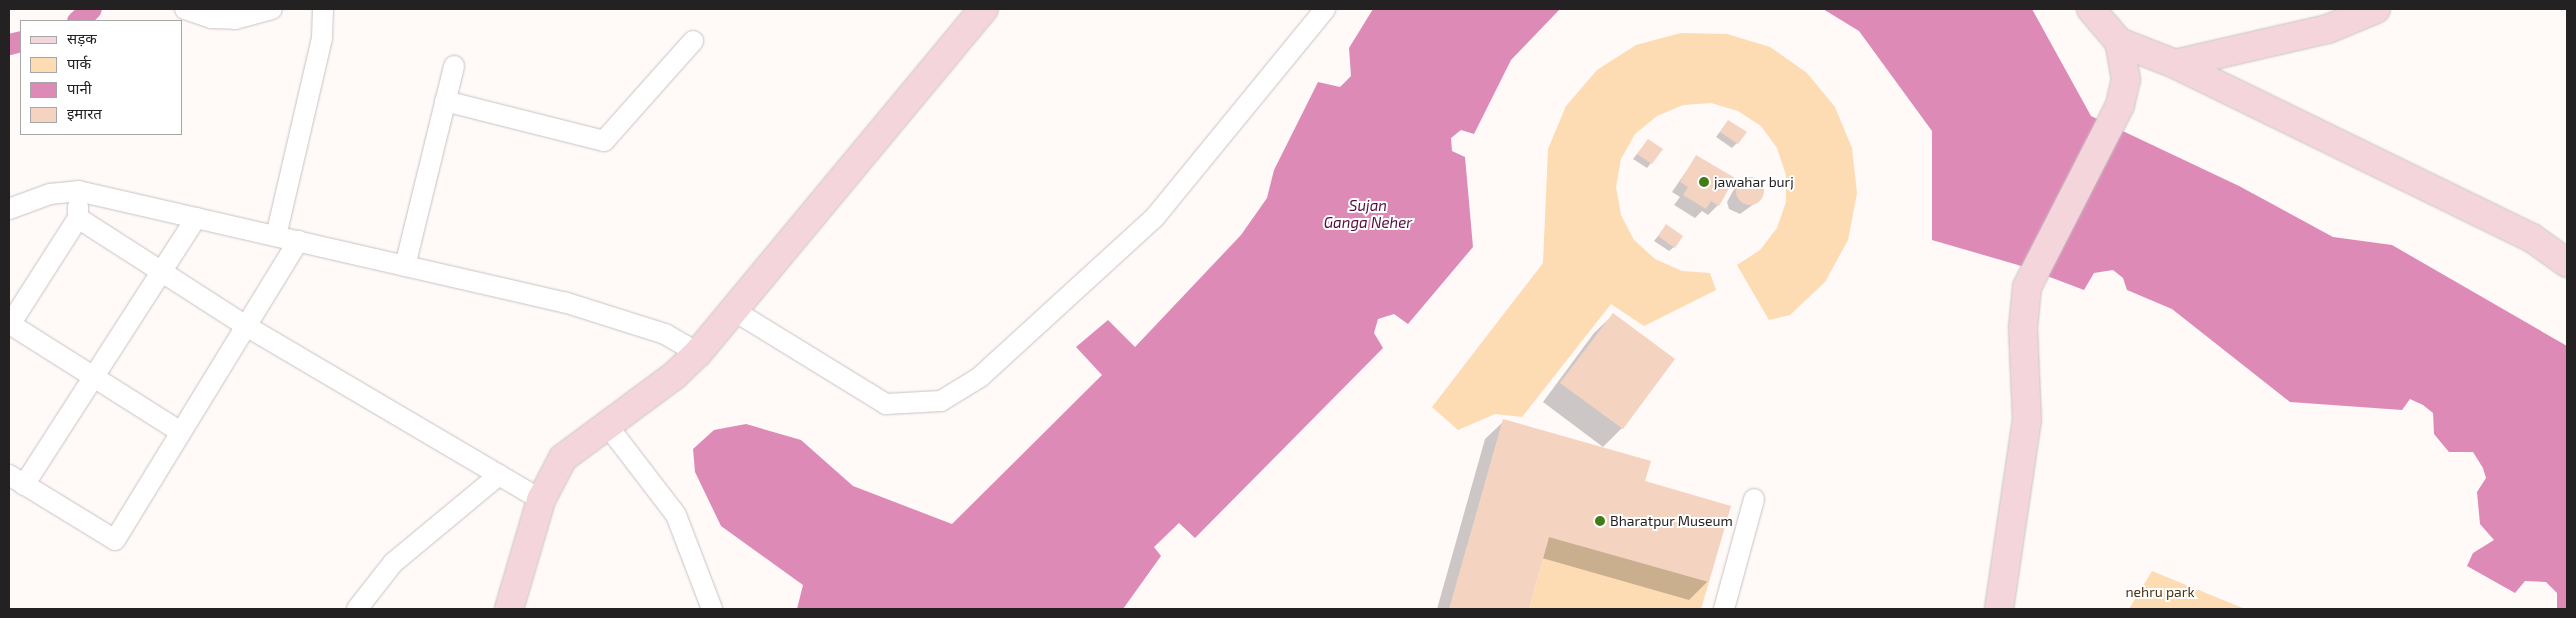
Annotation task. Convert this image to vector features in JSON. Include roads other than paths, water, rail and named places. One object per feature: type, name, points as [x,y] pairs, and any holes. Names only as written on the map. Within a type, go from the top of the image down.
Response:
[{"type":"street","points":[[185,9],[211,18],[235,19],[272,9]]},
{"type":"street","points":[[276,236],[322,38],[323,9]]},
{"type":"street","points":[[510,609],[541,500],[563,458],[675,375],[698,352],[984,9]]},
{"type":"street","points":[[734,310],[886,404],[941,401],[980,377],[1155,218],[1325,9]]},
{"type":"street","points":[[2091,9],[2119,42],[2175,64],[2532,238],[2567,263]]},
{"type":"street","points":[[2175,64],[2328,28],[2376,9]]},
{"type":"street","points":[[445,100],[604,141],[693,41]]},
{"type":"street","points":[[1999,609],[2027,420],[2023,328],[2027,287],[2120,105],[2126,80],[2119,42]]},
{"type":"street","points":[[405,266],[454,66]]},
{"type":"street","points":[[9,209],[50,194],[78,191],[564,302],[666,334],[698,352]]},
{"type":"street","points":[[78,191],[78,218],[9,325],[94,376],[181,432]]},
{"type":"street","points":[[78,218],[246,326],[541,500]]},
{"type":"street","points":[[196,218],[94,376],[17,480],[115,540],[298,241]]},
{"type":"street","points":[[607,425],[676,515],[712,609]]},
{"type":"street","points":[[357,609],[393,563],[499,475]]},
{"type":"street","points":[[1724,609],[1754,498]]},
{"type":"water","name":"Sujan Ganga Neher","points":[[1373,9],[1560,9],[1511,60],[1474,134],[1461,130],[1451,138],[1452,151],[1465,157],[1473,247],[1408,324],[1394,314],[1378,319],[1374,333],[1383,348],[1195,538],[1179,523],[1154,547],[1161,556],[1123,609],[797,609],[803,585],[721,526],[695,472],[693,449],[714,430],[746,424],[801,440],[853,486],[952,524],[1102,375],[1076,347],[1108,320],[1135,347],[1241,235],[1267,198],[1274,170],[1318,82],[1340,87],[1351,76],[1349,48]]},
{"type":"water","points":[[1823,9],[2032,9],[2091,116],[2239,186],[2333,237],[2392,245],[2567,346],[2567,609],[2557,609],[2557,593],[2546,582],[2525,581],[2515,593],[2467,566],[2473,553],[2494,540],[2480,524],[2477,492],[2486,478],[2483,468],[2473,452],[2449,452],[2434,434],[2433,413],[2423,405],[2410,399],[2402,410],[2290,402],[2172,309],[2127,290],[2123,278],[2113,270],[2094,273],[2084,290],[2018,265],[1932,240],[1932,131],[1859,31]]},
{"type":"waterway","points":[[78,20],[91,9]]},
{"type":"waterway","points":[[9,44],[20,41]]},
{"type":"place","name":"jawahar burj","points":[[1704,182]]},
{"type":"place","name":"Bharatpur Museum","points":[[1600,521]]},
{"type":"park label","name":"nehru park","points":[[2160,592]]}]
